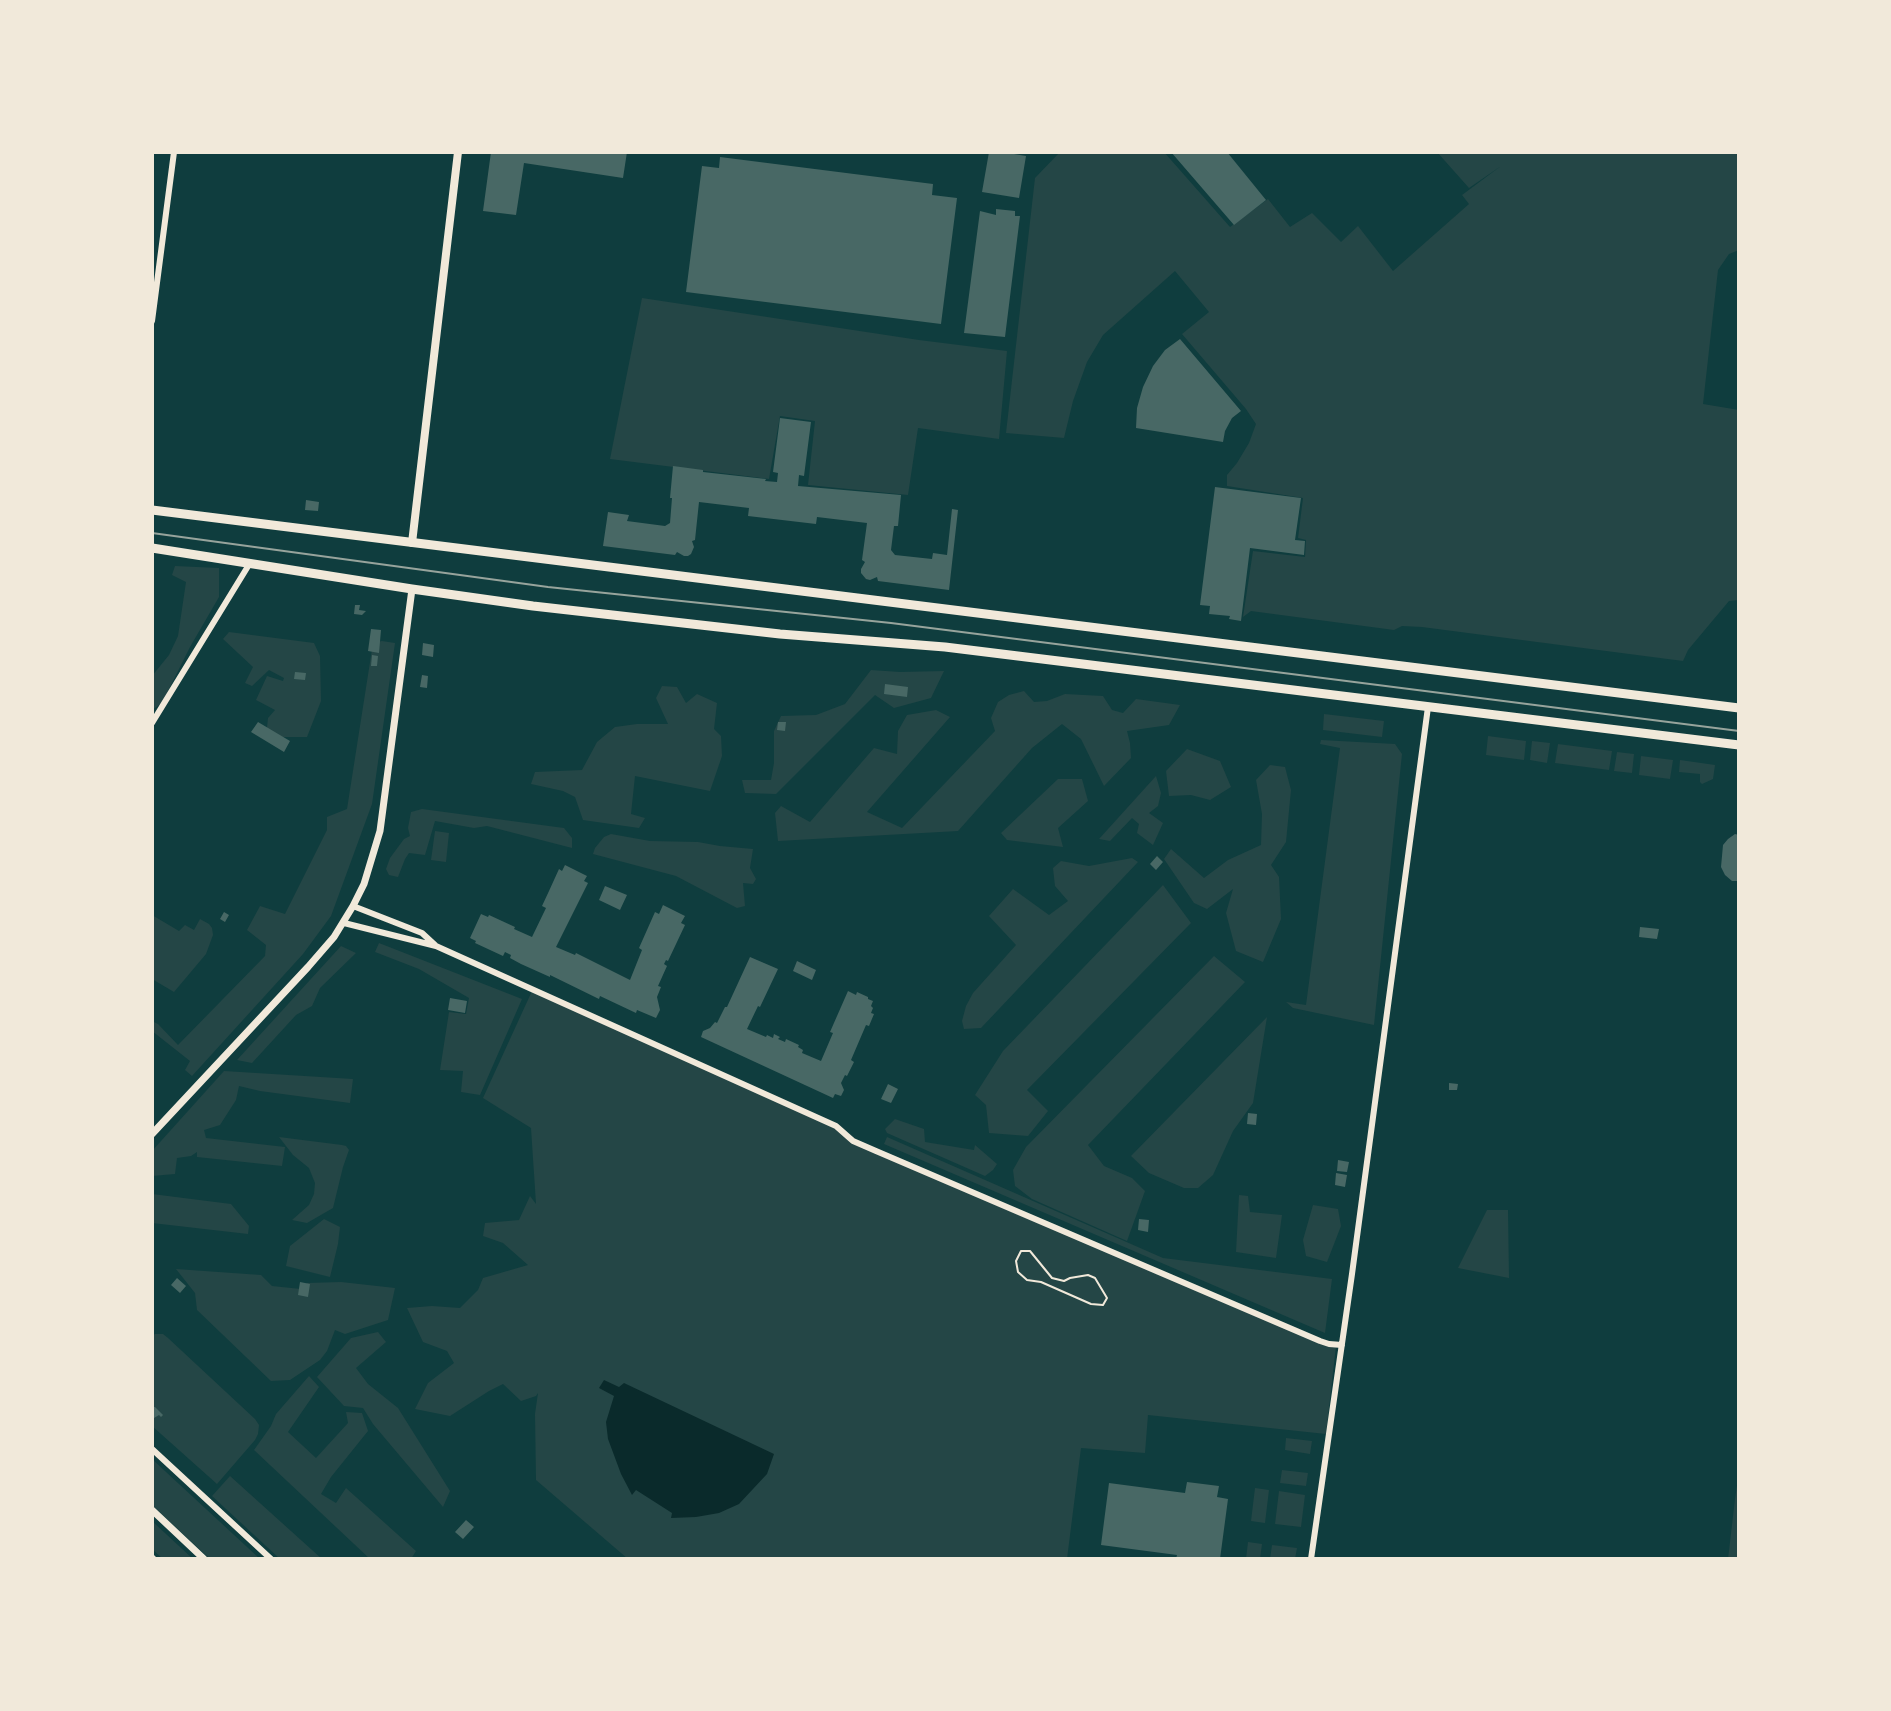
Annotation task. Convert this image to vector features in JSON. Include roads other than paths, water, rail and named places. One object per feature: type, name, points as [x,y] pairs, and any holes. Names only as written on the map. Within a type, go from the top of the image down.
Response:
[{"type":"main road","points":[[412,543],[458,152]]},
{"type":"main road","points":[[152,510],[1739,708]]},
{"type":"main road","points":[[152,548],[533,606],[780,634],[973,650],[1739,745]]},
{"type":"street","points":[[152,321],[174,152]]},
{"type":"street","points":[[152,723],[250,563]]},
{"type":"street","points":[[152,1135],[308,967],[344,923],[354,906],[364,884],[380,831],[412,589]]},
{"type":"street","points":[[1311,1559],[1428,707]]},
{"type":"street","points":[[354,906],[422,933],[436,946]]},
{"type":"street","points":[[344,923],[436,946],[836,1126],[853,1141],[1329,1345],[1342,1345]]},
{"type":"street","points":[[152,1449],[271,1559]]},
{"type":"street","points":[[152,1510],[204,1559]]},
{"type":"tram line","points":[[152,533],[548,587],[891,623],[1739,731]]}]
